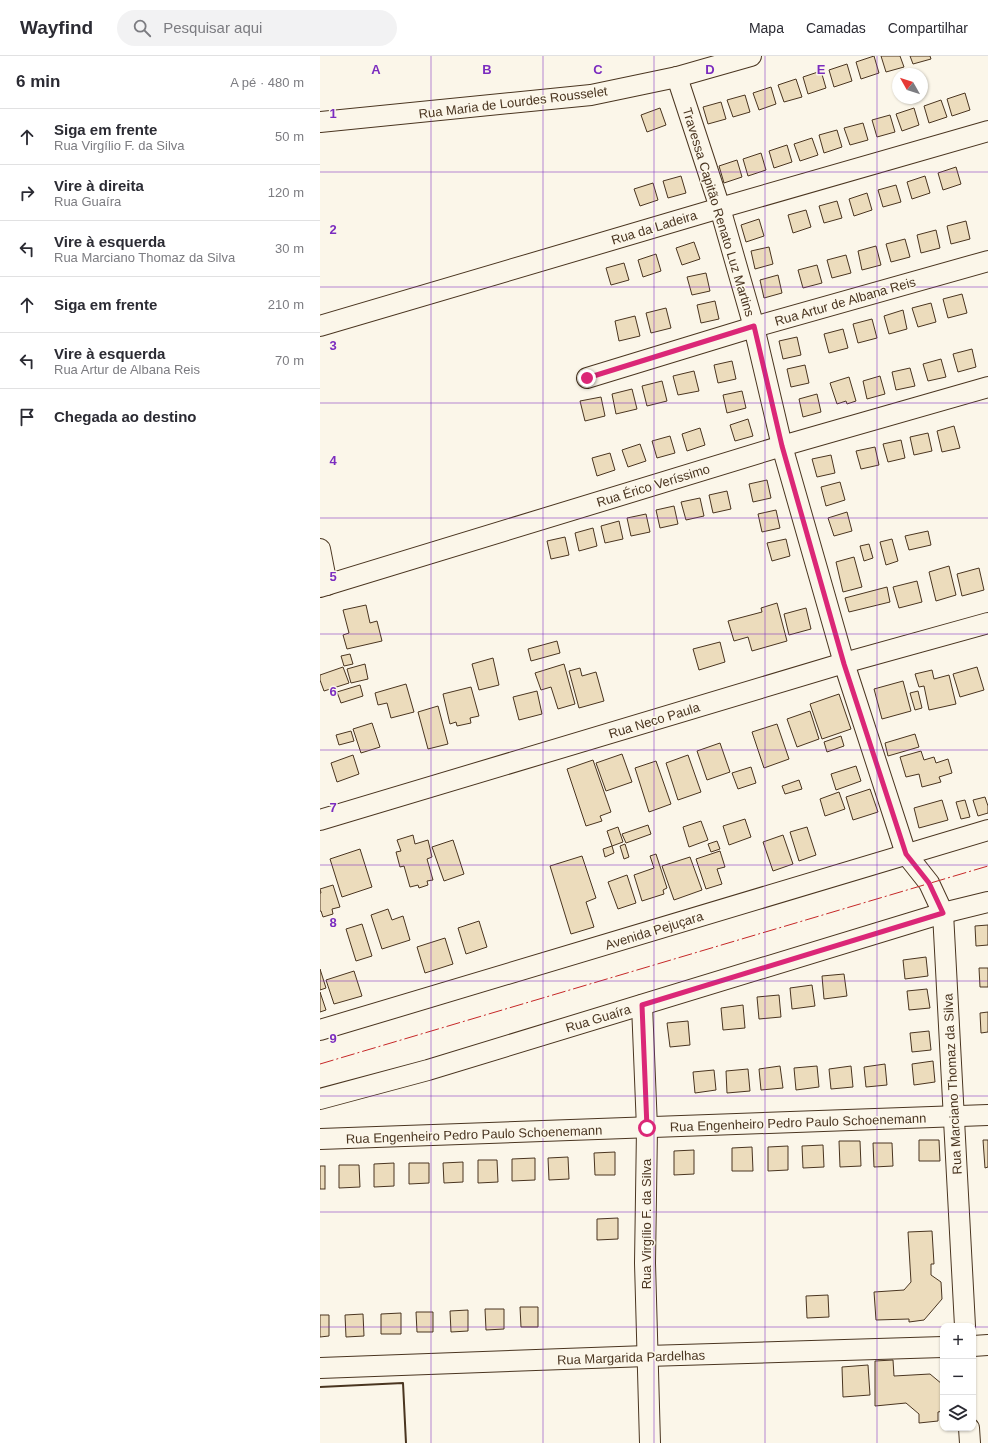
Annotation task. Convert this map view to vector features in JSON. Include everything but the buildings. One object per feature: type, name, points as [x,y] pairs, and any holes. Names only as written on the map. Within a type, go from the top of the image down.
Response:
[{"type":"street","name":"Rua Maria de Lourdes Rousselet","points":[[320,122],[591,95],[677,77],[751,56]]},
{"type":"street","name":"Travessa Capitão Renato Luz Martins","points":[[677,77],[720,208],[754,326],[782,446],[844,664],[906,854]]},
{"type":"street","name":"Rua da Ladeira","points":[[320,326],[988,131]]},
{"type":"street","name":"Rua Artur de Albana Reis","points":[[587,378],[754,326],[988,261]]},
{"type":"street","name":"Rua Érico Veríssimo","points":[[324,586],[782,446],[988,387]]},
{"type":"street","points":[[320,549],[324,586]]},
{"type":"street","name":"Rua Neco Paula","points":[[320,820],[844,664],[988,623]]},
{"type":"street","name":"Avenida Pejuçara","points":[[320,1030],[988,830]]},
{"type":"street","name":"Rua Marciano Thomaz da Silva","points":[[906,854],[929,883],[943,913],[965,1323]]},
{"type":"street","name":"Rua Guaíra","points":[[320,1099],[428,1070],[943,913],[988,902]]},
{"type":"street","name":"Rua Virgílio F. da Silva","points":[[642,1005],[647,1128],[646,1263],[650,1443]]},
{"type":"street","name":"Rua Engenheiro Pedro Paulo Schoenemann","points":[[320,1139],[988,1116]]},
{"type":"street","points":[[976,1346],[988,1345]]},
{"type":"street","name":"Rua Margarida Pardelhas","points":[[320,1368],[940,1347]]},
{"type":"street","points":[[969,1431],[970,1443]]},
{"type":"wall","points":[[320,1387],[403,1383],[406,1443]]},
{"type":"power","points":[[320,1064],[988,866]]},
{"type":"route","points":[[587,378],[754,326],[782,446],[844,664],[906,854],[929,883],[943,913],[642,1005],[647,1128]]}]
